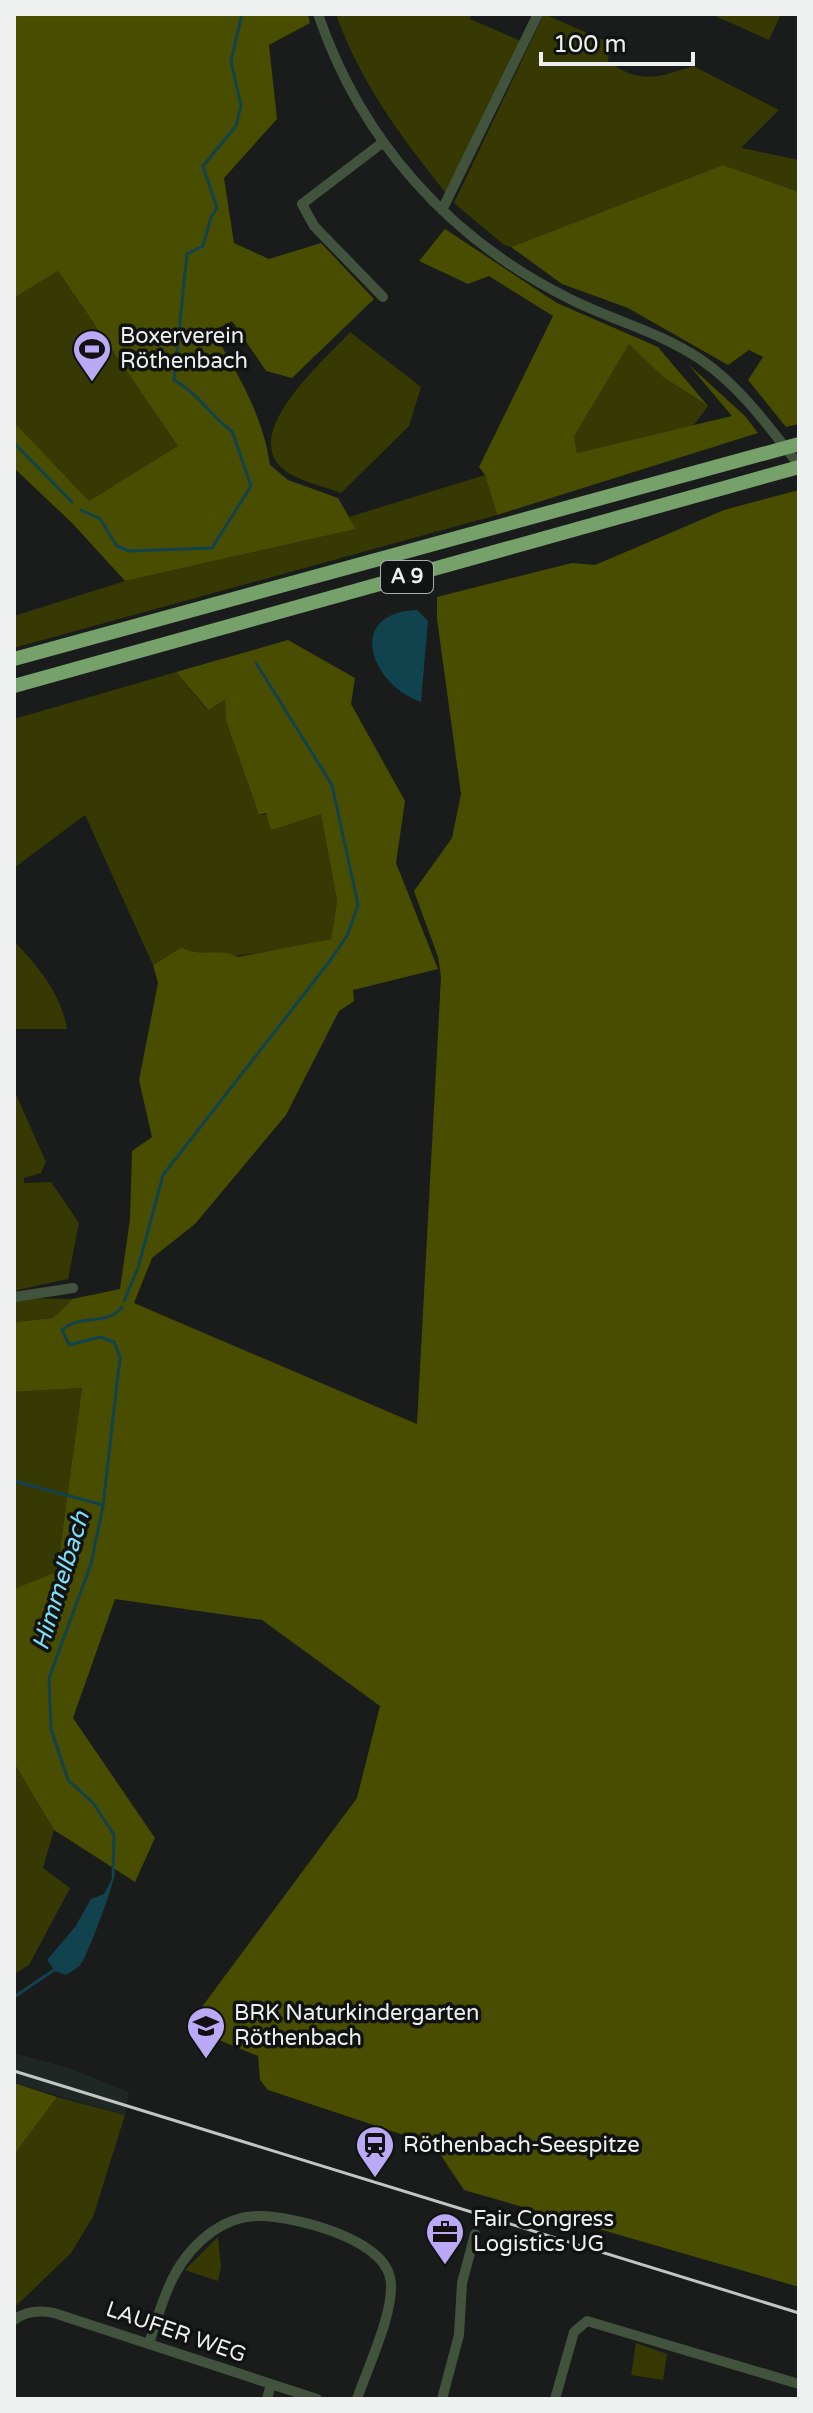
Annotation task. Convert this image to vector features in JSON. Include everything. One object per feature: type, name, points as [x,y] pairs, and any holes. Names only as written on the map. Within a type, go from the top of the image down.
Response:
[{"type":"highway","name":"A 9","points":[[14,659],[799,444]]},
{"type":"highway","name":"A 9","points":[[14,686],[799,466]]},
{"type":"street","points":[[318,14],[345,79],[382,143],[415,186],[524,274],[570,299],[655,333],[701,360],[730,382],[799,466]]},
{"type":"street","points":[[442,210],[538,14]]},
{"type":"street","points":[[382,143],[302,204],[314,226],[383,297]]},
{"type":"street","points":[[14,1297],[73,1288]]},
{"type":"street","points":[[149,2344],[169,2283],[188,2252],[225,2224],[258,2216],[278,2218],[354,2239],[372,2250],[386,2266],[391,2286],[388,2308],[357,2399]]},
{"type":"street","points":[[442,2399],[459,2337],[462,2283],[475,2234]]},
{"type":"street","name":"LAUFER WEG","points":[[18,2317],[42,2310],[54,2313],[317,2399]]},
{"type":"street","points":[[555,2399],[574,2332],[587,2321],[799,2384]]},
{"type":"street","points":[[267,2399],[271,2384]]},
{"type":"shaded area","points":[[14,14],[308,14],[310,23],[269,45],[277,119],[224,178],[234,243],[269,259],[321,243],[374,299],[292,378],[266,371],[232,321],[213,331],[255,412],[270,465],[288,480],[338,498],[356,529],[125,581],[73,524],[14,468],[14,422],[89,501],[178,446],[58,271],[14,298]]},
{"type":"shaded area","points":[[336,14],[471,14],[470,19],[521,41],[446,193],[369,86]]},
{"type":"shaded area","points":[[544,14],[610,43],[608,62],[630,74],[659,76],[693,66],[779,110],[741,148],[799,160],[799,192],[723,165],[511,247],[504,245],[454,203]]},
{"type":"shaded area","points":[[711,14],[781,14],[769,40]]},
{"type":"shaded area","points":[[723,165],[799,192],[799,424],[786,427],[748,380],[763,357],[749,350],[728,365],[628,308],[562,284],[511,247]]},
{"type":"shaded area","points":[[445,229],[557,303],[658,347],[708,406],[663,377],[629,344],[574,436],[577,453],[732,416],[688,364],[745,416],[758,433],[497,515],[485,475],[479,467],[553,316],[489,276],[468,284],[419,261]]},
{"type":"shaded area","points":[[58,271],[179,447],[89,501],[14,422],[14,298]]},
{"type":"shaded area","points":[[350,332],[421,387],[409,426],[341,493],[303,480],[283,469],[273,454],[272,436],[291,397]]},
{"type":"shaded area","points":[[629,343],[663,377],[708,406],[693,426],[577,453],[573,436]]},
{"type":"shaded area","points":[[485,475],[497,515],[14,648],[14,616],[125,581],[356,529],[349,517]]},
{"type":"shaded area","points":[[799,490],[799,2287],[464,2190],[434,2145],[268,2090],[260,2080],[258,2056],[187,2027],[357,1798],[380,1706],[262,1620],[115,1599],[73,1718],[155,1838],[135,1882],[54,1830],[14,1763],[14,1589],[57,1572],[82,1388],[14,1392],[14,1322],[53,1318],[72,1299],[120,1289],[130,1219],[132,1151],[152,1137],[139,1080],[158,983],[153,965],[182,947],[196,952],[238,957],[331,939],[337,901],[321,814],[271,830],[266,813],[259,815],[226,721],[225,700],[208,710],[176,672],[288,640],[355,678],[351,704],[405,801],[396,863],[438,969],[353,990],[354,1001],[339,1011],[286,1115],[195,1224],[152,1258],[134,1303],[417,1424],[441,977],[438,957],[414,891],[452,838],[461,794],[437,619],[437,597],[572,563],[595,565],[724,510]]},
{"type":"shaded area","points":[[176,672],[207,710],[225,700],[226,721],[259,815],[321,813],[337,901],[331,939],[233,956],[195,953],[182,947],[153,965],[85,815],[14,868],[14,719]]},
{"type":"shaded area","points":[[14,941],[54,992],[67,1029],[14,1029]]},
{"type":"shaded area","points":[[14,1090],[46,1162],[41,1173],[24,1178],[24,1183],[51,1182],[79,1223],[68,1279],[17,1290],[17,1298],[72,1299],[53,1318],[14,1322]]},
{"type":"shaded area","points":[[82,1388],[57,1573],[14,1589],[14,1392]]},
{"type":"shaded area","points":[[14,1763],[54,1830],[43,1868],[70,1888],[29,1965],[14,1974]]},
{"type":"shaded area","points":[[14,2053],[69,2068],[129,2092],[125,2115],[14,2083]]},
{"type":"shaded area","points":[[14,2083],[57,2097],[14,2155]]},
{"type":"shaded area","points":[[57,2097],[125,2115],[93,2217],[71,2253],[17,2305],[14,2303],[14,2155]]},
{"type":"shaded area","points":[[218,2237],[221,2267],[218,2281],[185,2270]]},
{"type":"shaded area","points":[[636,2343],[667,2354],[663,2380],[631,2375]]},
{"type":"water","points":[[417,610],[428,621],[421,702],[403,693],[389,680],[378,666],[373,650],[373,636],[380,623],[394,614]]},
{"type":"water","points":[[114,1875],[100,1920],[81,1964],[66,1975],[55,1971],[47,1960],[75,1927],[91,1899],[104,1894]]},
{"type":"waterway","name":"Himmelbach","points":[[230,430],[190,391],[174,380],[187,254],[203,246],[211,217],[217,208],[203,166],[236,126],[241,106],[231,61],[242,14]]},
{"type":"waterway","name":"Himmelbach","points":[[81,510],[100,519],[117,546],[129,551],[212,548],[251,486],[232,431]]},
{"type":"waterway","name":"Himmelbach","points":[[14,443],[72,502]]},
{"type":"waterway","name":"Himmelbach","points":[[124,1301],[138,1268],[163,1175],[329,962],[347,936],[358,905],[332,785],[256,663]]},
{"type":"waterway","name":"Himmelbach","points":[[113,1877],[114,1835],[94,1804],[68,1780],[51,1729],[49,1678],[91,1564],[103,1506],[120,1357],[114,1342],[100,1337],[69,1345],[62,1330],[77,1322],[110,1316],[122,1307]]},
{"type":"waterway","points":[[14,1481],[103,1505]]},
{"type":"waterway","name":"Himmelbach","points":[[14,1997],[57,1968]]},
{"type":"railway","points":[[14,2071],[799,2313]]},
{"type":"place","name":"Boxerverein Röthenbach","points":[[92,383]]},
{"type":"place","name":"BRK Naturkindergarten Röthenbach","points":[[206,2060]]},
{"type":"place","name":"Röthenbach-Seespitze","points":[[375,2179]]},
{"type":"place","name":"Fair Congress Logistics UG","points":[[445,2266]]}]
